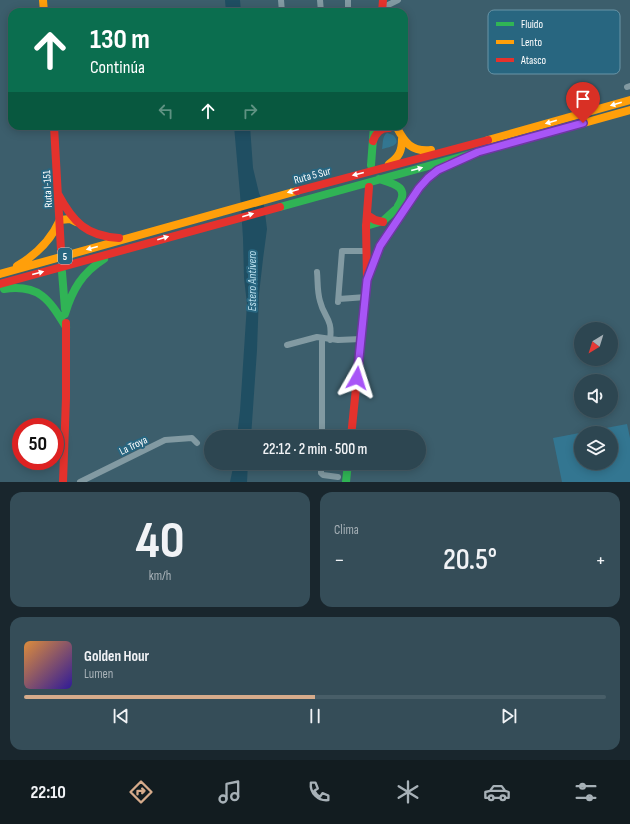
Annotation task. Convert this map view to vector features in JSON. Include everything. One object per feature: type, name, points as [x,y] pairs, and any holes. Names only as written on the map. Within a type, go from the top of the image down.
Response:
[{"type":"main road","name":"Ruta 5 Sur","points":[[0,274],[331,181],[630,100]]},
{"type":"main road","name":"Ruta 5 Sur","points":[[0,284],[630,110]]},
{"type":"main road","name":"Ruta I-151","points":[[54,130],[61,250]]},
{"type":"main road","points":[[371,165],[374,130]]},
{"type":"main road","points":[[373,141],[379,130]]},
{"type":"main road","points":[[394,130],[411,147],[421,151],[461,142],[498,137]]},
{"type":"main road","points":[[385,167],[396,160],[400,155],[403,146],[394,130]]},
{"type":"main road","points":[[367,280],[377,252],[390,230],[419,188],[438,170],[448,164],[478,152]]},
{"type":"main road","points":[[366,226],[383,222],[402,202],[403,196],[401,188],[395,183],[379,179]]},
{"type":"main road","points":[[352,430],[366,297],[366,226],[369,187]]},
{"type":"main road","points":[[58,194],[76,222]]},
{"type":"main road","points":[[367,215],[375,220],[383,222]]},
{"type":"main road","points":[[0,274],[19,265],[36,253],[50,238],[60,220],[70,219],[91,232],[103,236],[130,238]]},
{"type":"main road","points":[[366,226],[377,232],[390,230]]},
{"type":"main road","points":[[65,314],[74,288],[84,274],[94,265],[126,249]]},
{"type":"main road","points":[[62,272],[66,327],[66,398],[63,482]]},
{"type":"main road","points":[[0,290],[18,286],[35,291],[49,300],[66,327]]},
{"type":"main road","points":[[49,300],[57,301],[64,296]]},
{"type":"main road","points":[[342,480],[346,470]]},
{"type":"street","points":[[382,7],[398,0]]},
{"type":"street","points":[[366,297],[338,301],[342,251],[367,251]]},
{"type":"street","points":[[317,272],[319,299],[331,325],[330,340]]},
{"type":"street","points":[[287,345],[313,338],[330,340],[362,339]]},
{"type":"street","points":[[322,339],[322,430]]},
{"type":"street","name":"La Troya","points":[[80,482],[165,440],[192,438],[197,443]]},
{"type":"street","points":[[321,470],[323,475],[342,480]]},
{"type":"street","points":[[333,482],[342,480]]},
{"type":"shaded area","points":[[387,133],[393,135],[397,141],[394,145],[382,149],[383,138]]},
{"type":"shaded area","points":[[627,424],[630,438],[630,482],[562,482],[553,438],[574,434],[574,470],[618,470],[618,426],[616,426]]},
{"type":"water","points":[[225,0],[240,0],[241,8],[226,8]]},
{"type":"water","name":"Estero Antivero","points":[[234,130],[250,130],[253,168],[259,193],[264,205],[267,229],[259,294],[251,430],[238,430],[247,304],[244,278],[243,238]]},
{"type":"water","points":[[233,470],[248,470],[247,482],[230,482]]},
{"type":"traffic: fast","points":[[280,207],[566,128]]},
{"type":"traffic: fast","points":[[371,165],[374,130]]},
{"type":"traffic: fast","points":[[379,179],[399,187],[402,194],[398,206]]},
{"type":"traffic: fast","points":[[366,226],[383,221],[395,210]]},
{"type":"traffic: fast","points":[[65,314],[71,297],[79,283],[96,264],[104,259]]},
{"type":"traffic: fast","points":[[62,272],[65,309]]},
{"type":"traffic: fast","points":[[4,289],[16,288],[35,291],[48,301],[66,327]]},
{"type":"traffic: fast","points":[[346,482],[347,470]]},
{"type":"traffic: slow","points":[[43,0],[44,8]]},
{"type":"traffic: slow","points":[[488,140],[630,100]]},
{"type":"traffic: slow","points":[[566,128],[630,110]]},
{"type":"traffic: slow","points":[[398,130],[409,145],[418,149],[431,150]]},
{"type":"traffic: slow","points":[[389,164],[399,153],[402,139]]},
{"type":"traffic: slow","points":[[367,280],[380,246],[419,188],[428,178],[449,164]]},
{"type":"traffic: slow","points":[[0,274],[297,191]]},
{"type":"traffic: slow","points":[[17,266],[37,252],[52,234],[60,220],[70,219],[76,222]]},
{"type":"traffic: jam","points":[[382,8],[383,0]]},
{"type":"traffic: jam","points":[[54,130],[61,250]]},
{"type":"traffic: jam","points":[[373,141],[382,130]]},
{"type":"traffic: jam","points":[[297,191],[488,140]]},
{"type":"traffic: jam","points":[[352,430],[367,280],[366,226],[369,187]]},
{"type":"traffic: jam","points":[[58,194],[69,212],[82,226],[89,231],[98,234],[119,238]]},
{"type":"traffic: jam","points":[[0,284],[280,207]]},
{"type":"traffic: jam","points":[[367,215],[375,220],[383,222]]},
{"type":"traffic: jam","points":[[63,482],[66,398],[66,323]]},
{"type":"route","points":[[357,378],[367,280],[380,246],[419,188],[438,170],[448,164],[478,152],[583,123]]}]
